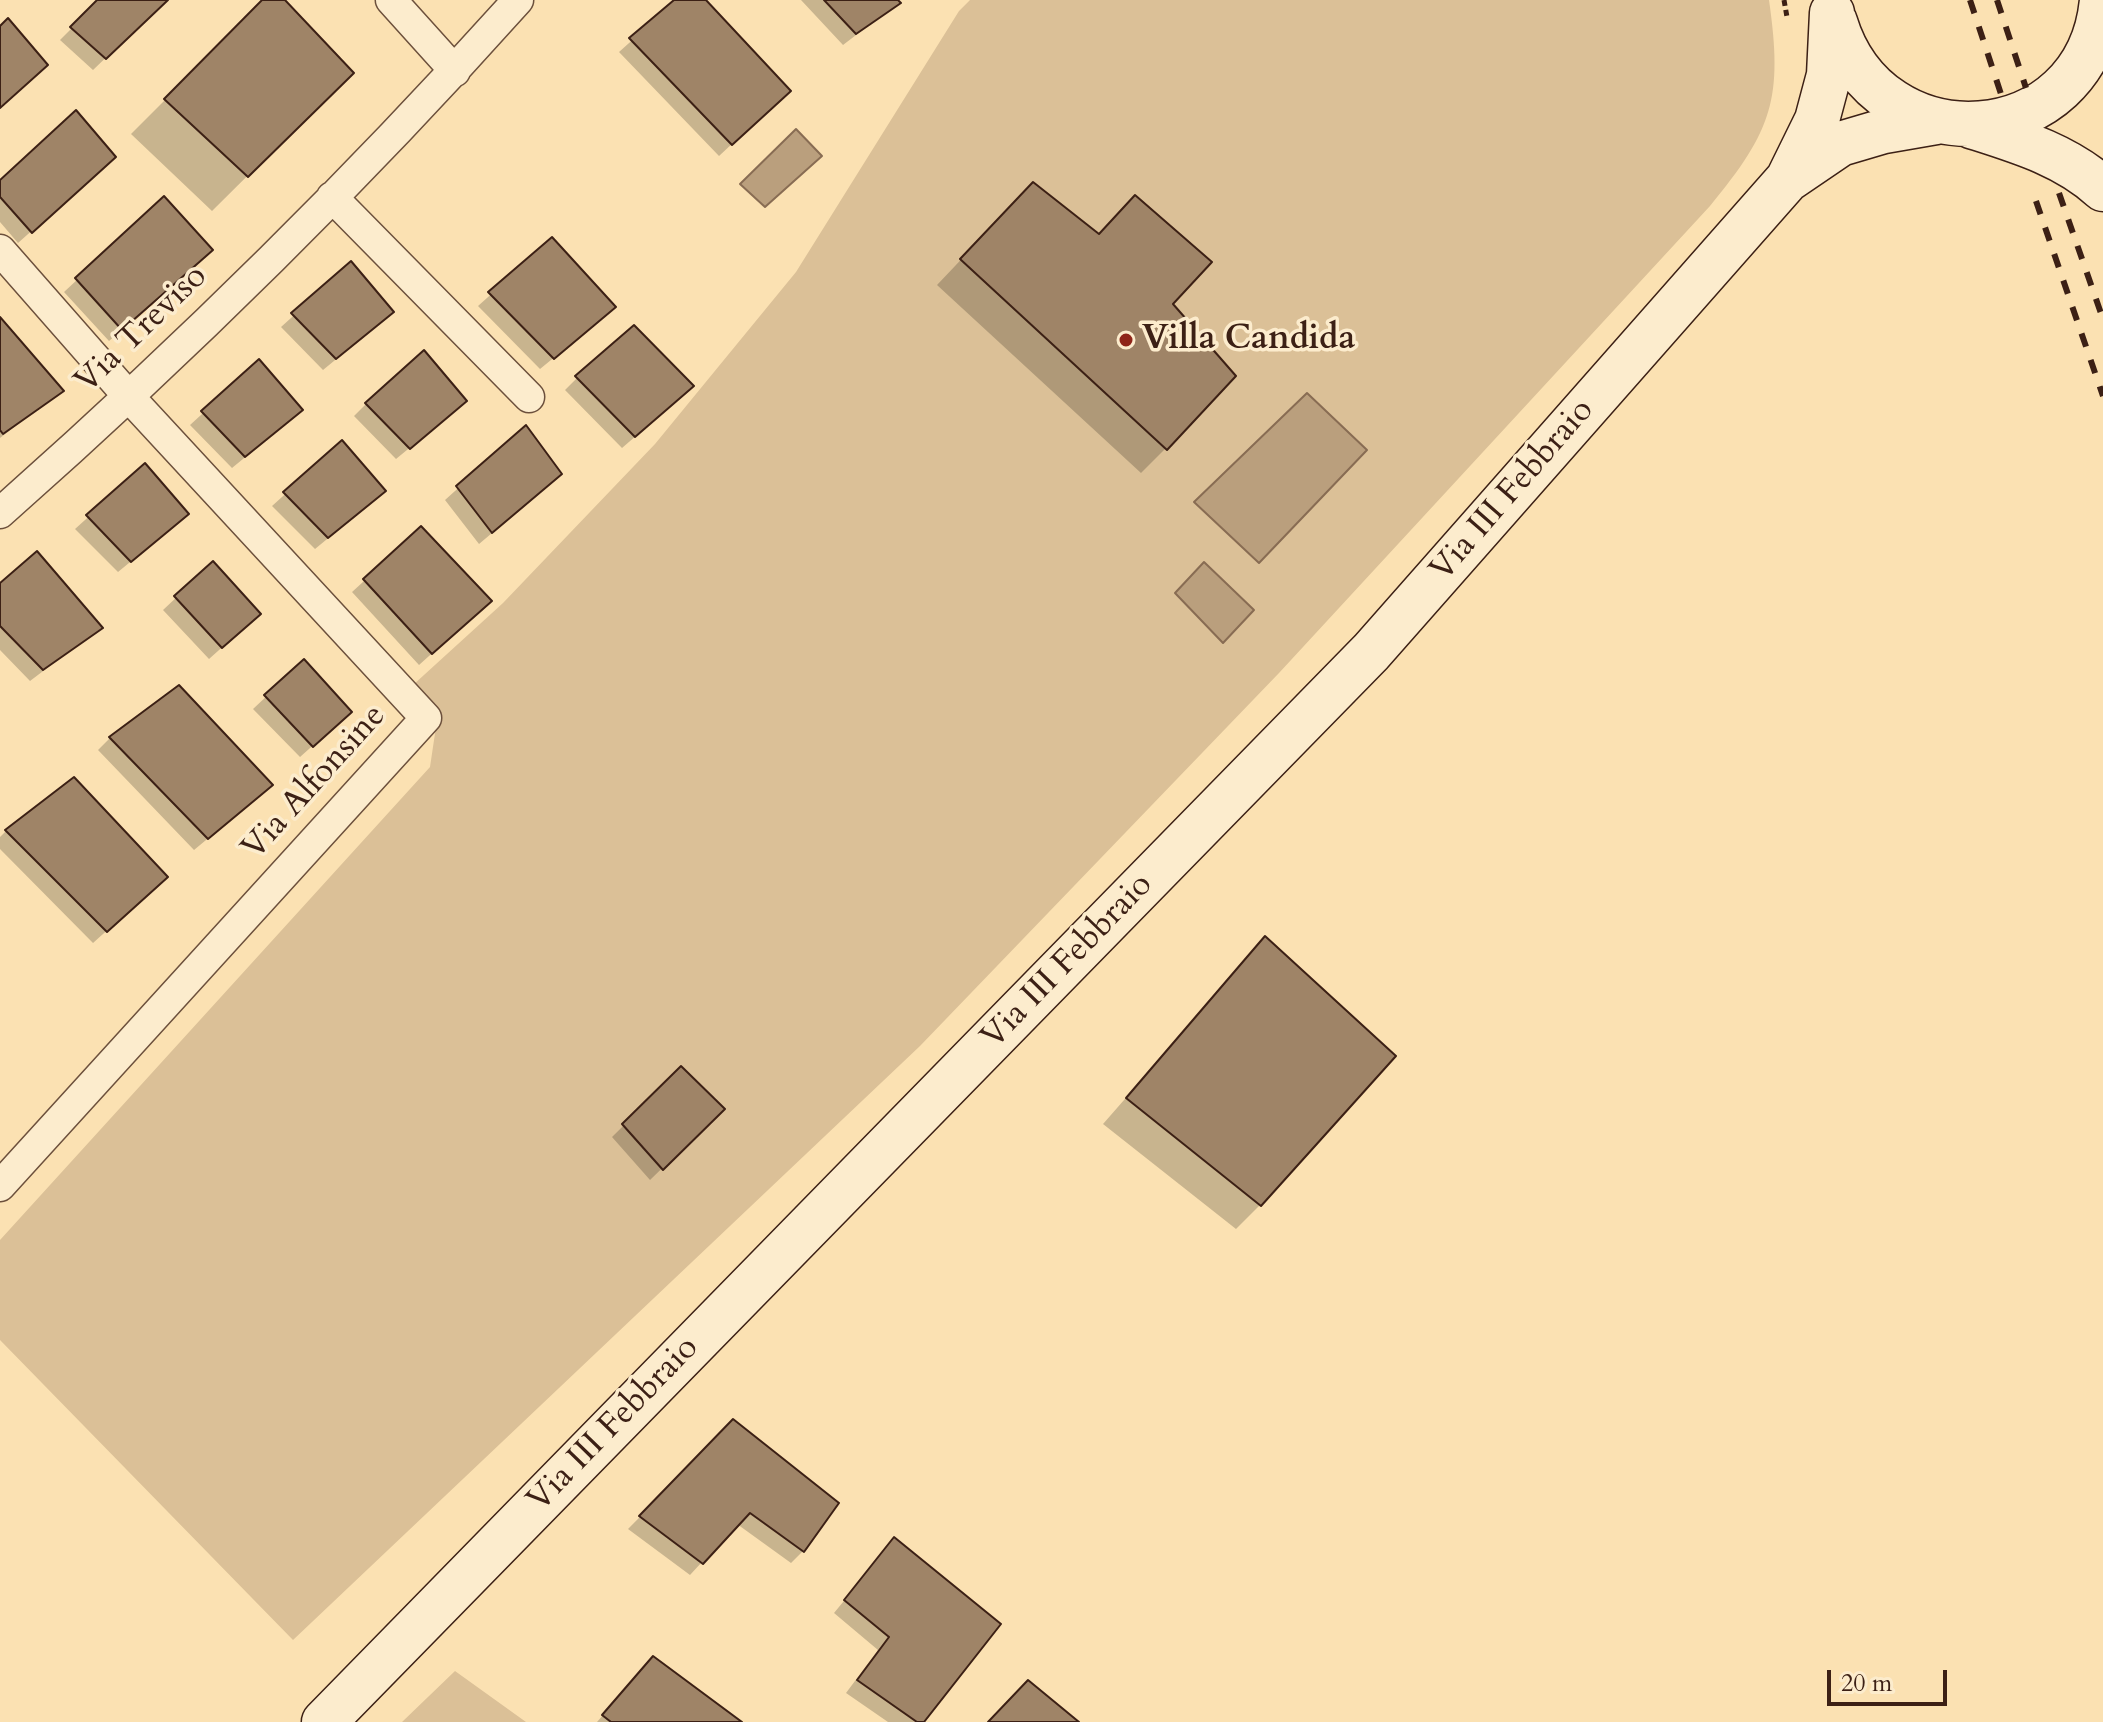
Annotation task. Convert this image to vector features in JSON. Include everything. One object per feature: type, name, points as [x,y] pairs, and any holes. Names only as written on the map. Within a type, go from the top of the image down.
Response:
[{"type":"main road","points":[[1788,179],[1840,144],[1884,131],[1999,122],[2027,111],[2053,94],[2075,72],[2090,46],[2102,0]]},
{"type":"main road","points":[[1832,6],[1841,43],[1868,82],[1905,111],[2026,144],[2068,162],[2103,189]]},
{"type":"main road","points":[[1788,179],[1821,105],[1829,75],[1832,6]]},
{"type":"main road","name":"Via III Febbraio","points":[[324,1722],[1371,652],[1788,179]]},
{"type":"street","points":[[391,0],[455,71]]},
{"type":"street","name":"Via Treviso","points":[[0,513],[130,398],[455,71],[518,0]]},
{"type":"street","points":[[332,197],[529,397]]},
{"type":"street","points":[[0,250],[130,398]]},
{"type":"street","name":"Via Alfonsine","points":[[0,1186],[426,718],[130,398]]},
{"type":"shaded area","points":[[970,0],[1769,0],[1775,63],[1773,88],[1760,133],[1748,156],[1710,206],[1279,673],[920,1046],[293,1640],[0,1340],[0,1240],[430,767],[437,720],[413,685],[503,603],[655,444],[796,272],[959,11]]},
{"type":"shaded area","points":[[796,129],[822,156],[765,207],[740,184]]},
{"type":"shaded area","points":[[1307,393],[1367,450],[1259,563],[1194,502]]},
{"type":"shaded area","points":[[1204,562],[1254,610],[1223,643],[1175,593]]},
{"type":"shaded area","points":[[455,1671],[526,1722],[402,1722]]},
{"type":"building","points":[[97,0],[168,0],[106,59],[70,27]]},
{"type":"building","points":[[262,0],[285,0],[354,73],[248,177],[164,99]]},
{"type":"building","points":[[674,0],[706,0],[791,91],[732,145],[629,38]]},
{"type":"building","points":[[824,0],[898,0],[901,3],[856,34]]},
{"type":"building","points":[[8,18],[48,65],[0,108],[0,26]]},
{"type":"building","points":[[76,110],[116,157],[32,233],[0,197],[0,180]]},
{"type":"building","name":"Villa Candida","points":[[1033,182],[1099,234],[1135,195],[1212,262],[1173,304],[1236,376],[1167,450],[960,259]]},
{"type":"building","points":[[164,196],[213,250],[122,330],[75,278]]},
{"type":"building","points":[[552,237],[616,307],[554,359],[488,292]]},
{"type":"building","points":[[351,261],[394,312],[336,359],[291,313]]},
{"type":"building","points":[[0,317],[64,391],[3,434],[0,430]]},
{"type":"building","points":[[634,325],[694,386],[635,437],[575,376]]},
{"type":"building","points":[[424,350],[467,401],[410,449],[365,403]]},
{"type":"building","points":[[259,359],[303,410],[245,457],[201,411]]},
{"type":"building","points":[[526,425],[562,474],[492,533],[456,486]]},
{"type":"building","points":[[342,440],[386,491],[328,538],[283,492]]},
{"type":"building","points":[[145,463],[189,514],[131,562],[86,515]]},
{"type":"building","points":[[421,526],[492,601],[432,654],[363,579]]},
{"type":"building","points":[[37,551],[103,628],[43,670],[0,626],[0,583]]},
{"type":"building","points":[[213,561],[261,614],[222,648],[174,596]]},
{"type":"building","points":[[304,659],[352,712],[313,747],[264,695]]},
{"type":"building","points":[[179,685],[273,785],[208,839],[109,737]]},
{"type":"building","points":[[74,777],[168,877],[107,932],[5,830]]},
{"type":"building","points":[[1265,936],[1396,1056],[1261,1206],[1126,1098]]},
{"type":"building","points":[[681,1066],[725,1109],[663,1170],[622,1124]]},
{"type":"building","points":[[733,1419],[839,1503],[804,1552],[750,1513],[703,1564],[639,1516]]},
{"type":"building","points":[[894,1537],[1001,1624],[924,1722],[917,1722],[857,1680],[889,1637],[844,1600]]},
{"type":"building","points":[[653,1656],[742,1722],[611,1722],[602,1715]]},
{"type":"building","points":[[1028,1680],[1079,1722],[988,1722]]},
{"type":"railway","points":[[1970,0],[2001,94]]},
{"type":"railway","points":[[1997,0],[2026,88]]},
{"type":"railway","points":[[2059,193],[2103,319]]},
{"type":"railway","points":[[2036,201],[2103,396]]},
{"type":"place","name":"Villa Candida","points":[[1126,340]]}]
